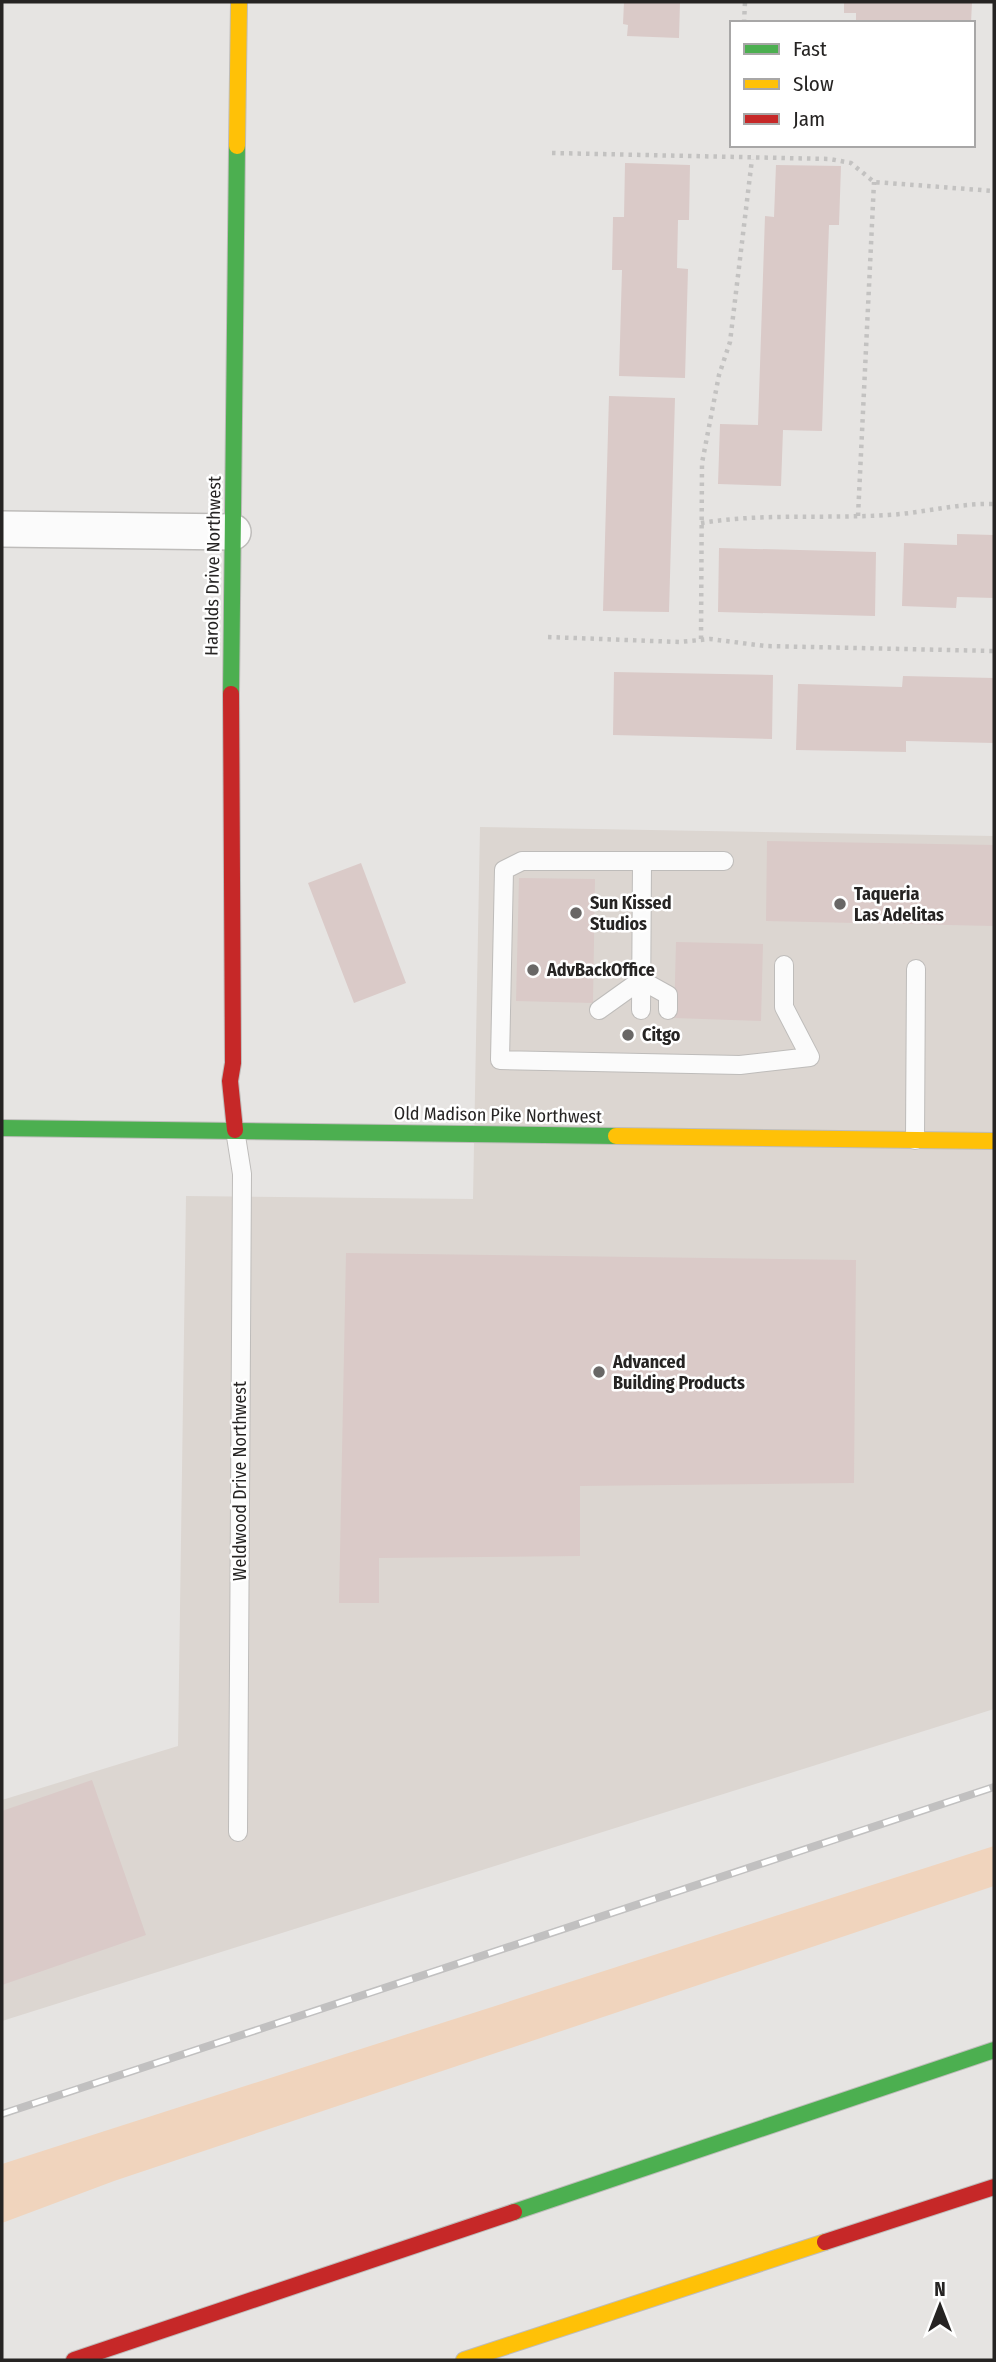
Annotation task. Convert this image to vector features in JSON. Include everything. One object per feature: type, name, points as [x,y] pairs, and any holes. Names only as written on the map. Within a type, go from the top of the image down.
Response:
[{"type":"main road","name":"Harolds Drive Northwest","points":[[235,1130],[230,1080],[233,1063],[233,532],[239,2]]},
{"type":"main road","name":"Old Madison Pike Northwest","points":[[2,1128],[994,1141]]},
{"type":"main road","points":[[74,2360],[994,2050]]},
{"type":"main road","points":[[464,2360],[994,2187]]},
{"type":"street","points":[[2,529],[233,532]]},
{"type":"lane","points":[[724,862],[522,861],[504,870],[500,1060],[598,1055],[667,1057],[740,1065],[810,1057],[784,1007],[784,965]]},
{"type":"lane","points":[[641,1010],[642,863]]},
{"type":"lane","points":[[915,1140],[916,969]]},
{"type":"lane","points":[[599,1010],[641,979]]},
{"type":"lane","points":[[641,979],[668,995],[668,1010]]},
{"type":"lane","name":"Weldwood Drive Northwest","points":[[235,1130],[242,1174],[238,1832]]},
{"type":"path","points":[[744,21],[745,2]]},
{"type":"path","points":[[552,153],[840,160],[851,163],[874,182],[994,191]]},
{"type":"path","points":[[701,639],[702,463],[719,375],[730,342],[752,159]]},
{"type":"path","points":[[858,516],[874,182]]},
{"type":"path","points":[[701,523],[746,517],[858,516],[994,504]]},
{"type":"path","points":[[548,637],[679,642],[701,639],[765,646],[994,651]]},
{"type":"shaded area","points":[[480,827],[994,836],[994,1709],[2,2021],[2,1800],[178,1746],[186,1196],[473,1199]]},
{"type":"shaded area","points":[[994,1846],[994,1886],[114,2181],[2,2223],[2,2164]]},
{"type":"building","points":[[624,2],[680,2],[679,38],[627,36],[628,25],[623,24]]},
{"type":"building","points":[[844,2],[972,2],[971,21],[856,21],[856,13],[844,13]]},
{"type":"building","points":[[625,163],[690,165],[689,220],[678,220],[677,268],[688,269],[685,378],[619,376],[622,270],[612,270],[613,217],[624,217]]},
{"type":"building","points":[[776,165],[841,166],[839,225],[829,225],[822,431],[783,430],[781,486],[718,484],[720,424],[758,425],[765,216],[774,217]]},
{"type":"building","points":[[609,396],[675,398],[669,612],[603,611]]},
{"type":"building","points":[[957,534],[994,535],[994,598],[957,597],[956,608],[902,606],[904,543],[957,545]]},
{"type":"building","points":[[719,548],[876,552],[875,616],[718,612]]},
{"type":"building","points":[[614,672],[773,675],[772,739],[613,735]]},
{"type":"building","points":[[903,676],[994,678],[994,743],[906,741],[906,752],[796,750],[798,684],[902,687]]},
{"type":"building","points":[[767,841],[994,845],[994,926],[766,921]]},
{"type":"building","points":[[361,863],[406,983],[354,1003],[308,883]]},
{"type":"building","points":[[519,878],[595,879],[593,1003],[516,1001]]},
{"type":"building","points":[[676,942],[763,944],[761,1021],[674,1018]]},
{"type":"building","name":"Advanced Building Products","points":[[346,1253],[856,1260],[854,1483],[580,1486],[580,1556],[379,1558],[379,1603],[339,1603]]},
{"type":"building","points":[[92,1780],[146,1935],[2,1985],[2,1811]]},
{"type":"railway","points":[[2,2114],[994,1787]]},
{"type":"traffic: fast","points":[[231,694],[237,146]]},
{"type":"traffic: fast","points":[[2,1128],[616,1136]]},
{"type":"traffic: fast","points":[[514,2212],[994,2050]]},
{"type":"traffic: slow","points":[[237,146],[239,2]]},
{"type":"traffic: slow","points":[[616,1136],[994,1141]]},
{"type":"traffic: slow","points":[[464,2360],[825,2242]]},
{"type":"traffic: jam","points":[[231,694],[233,1063],[230,1081],[235,1130]]},
{"type":"traffic: jam","points":[[825,2242],[994,2187]]},
{"type":"traffic: jam","points":[[74,2360],[514,2212]]},
{"type":"place","name":"Taqueria Las Adelitas","points":[[840,904]]},
{"type":"place","name":"Sun Kissed Studios","points":[[576,913]]},
{"type":"place","name":"AdvBackOffice","points":[[533,970]]},
{"type":"place","name":"Citgo","points":[[628,1035]]},
{"type":"place","name":"Advanced Building Products","points":[[599,1372]]}]
